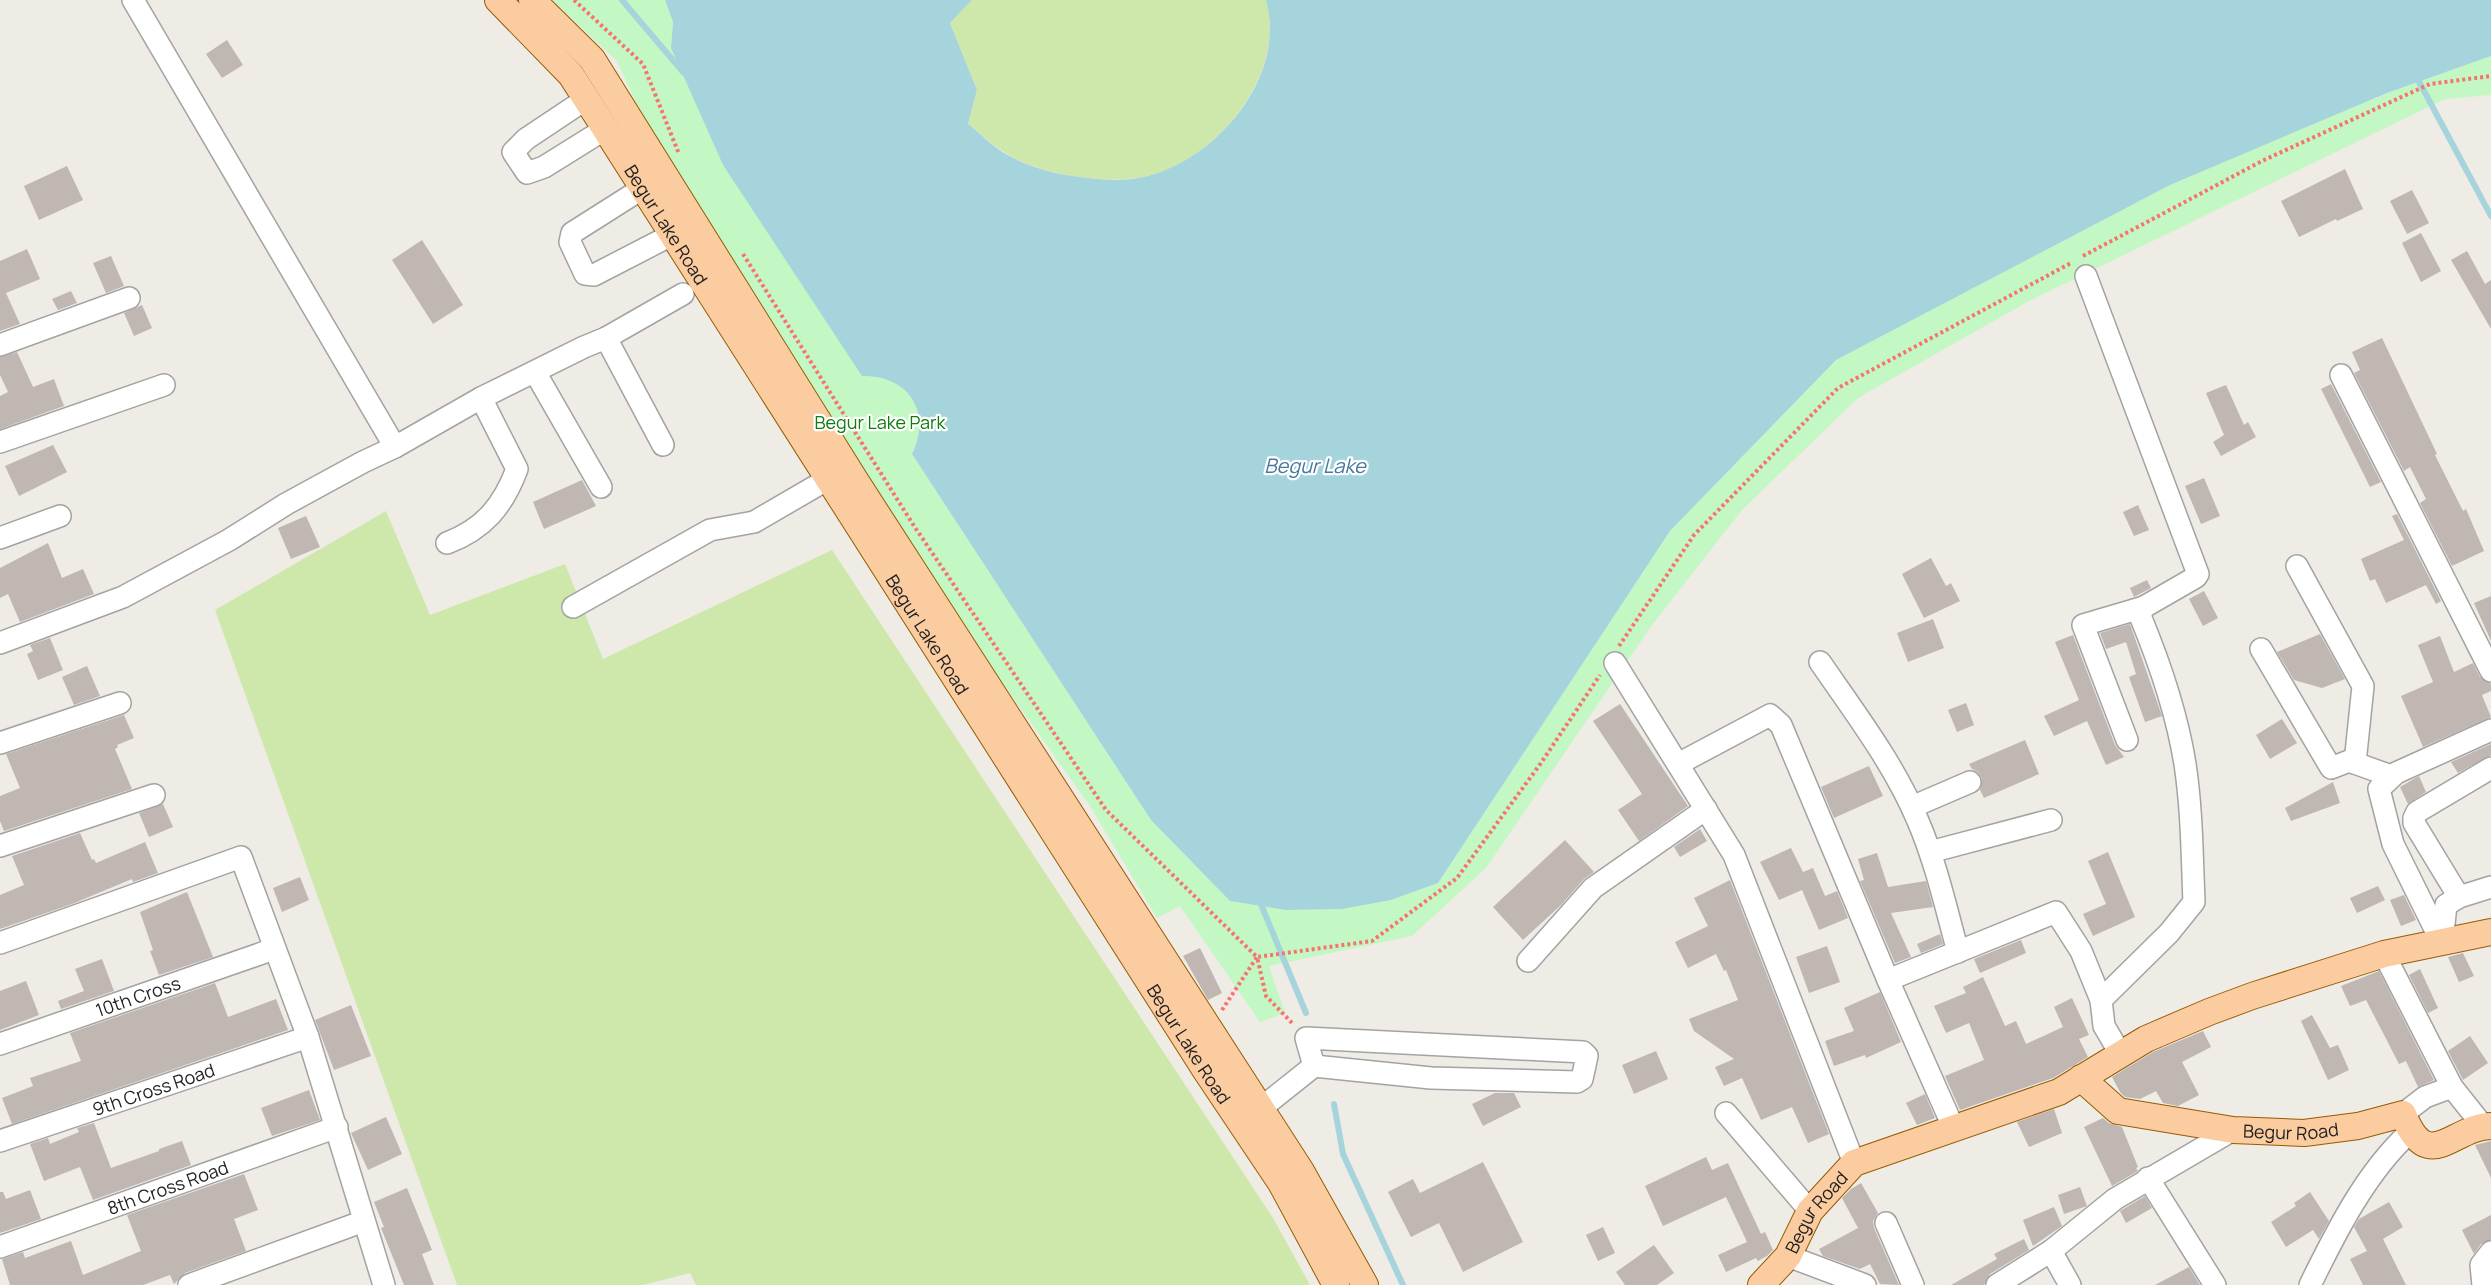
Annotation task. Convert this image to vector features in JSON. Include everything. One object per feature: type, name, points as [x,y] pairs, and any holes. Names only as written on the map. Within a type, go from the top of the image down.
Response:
[{"type":"main road","name":"Begur Lake Road","points":[[498,0],[571,75],[643,188],[683,229],[855,480],[1025,765],[1217,1065],[1335,1285]]},
{"type":"main road","name":"Begur Lake Road","points":[[532,0],[592,59],[683,229],[828,479],[1209,1031],[1217,1065],[1260,1109],[1301,1171],[1365,1285]]},
{"type":"main road","name":"Begur Road","points":[[1761,1285],[1788,1256],[1810,1211],[1854,1163],[2059,1092],[2146,1040],[2209,1012],[2385,954],[2491,932]]},
{"type":"main road","name":"Begur Road","points":[[2081,1078],[2118,1111],[2233,1130],[2304,1133],[2406,1123]]},
{"type":"main road","points":[[2406,1123],[2427,1145],[2443,1144],[2487,1126]]},
{"type":"street","points":[[133,0],[394,447]]},
{"type":"street","points":[[586,99],[526,139],[513,152],[527,173],[544,167],[606,129]]},
{"type":"street","points":[[643,188],[572,234],[570,242],[585,274],[594,275],[683,229]]},
{"type":"street","points":[[2086,276],[2197,569],[2196,577],[2144,607],[2083,626],[2127,740]]},
{"type":"street","points":[[0,643],[123,597],[229,540],[324,483],[482,398],[606,338],[683,294]]},
{"type":"street","points":[[0,345],[129,298]]},
{"type":"street","points":[[606,338],[663,445]]},
{"type":"street","points":[[535,372],[601,486]]},
{"type":"street","points":[[2341,375],[2491,670]]},
{"type":"street","points":[[0,442],[164,385]]},
{"type":"street","points":[[447,543],[467,535],[491,516],[511,484],[517,469],[482,398]]},
{"type":"street","points":[[573,607],[710,530],[754,522],[828,479]]},
{"type":"street","points":[[0,538],[60,516]]},
{"type":"street","points":[[2297,566],[2363,686],[2355,763]]},
{"type":"street","points":[[2101,1000],[2169,933],[2194,902],[2192,828],[2185,765],[2176,721],[2141,618],[2141,611],[2144,607]]},
{"type":"street","points":[[2261,649],[2331,768],[2343,763],[2355,763],[2391,776]]},
{"type":"street","points":[[1820,662],[1884,756],[1912,807],[1930,852],[1958,952]]},
{"type":"street","points":[[1610,664],[1678,764],[1734,855],[1854,1163]]},
{"type":"street","points":[[0,743],[120,703]]},
{"type":"street","points":[[1678,764],[1770,715],[1781,725],[1888,980],[1954,1129]]},
{"type":"street","points":[[2442,943],[2393,844],[2379,789],[2391,776],[2491,730]]},
{"type":"street","points":[[2459,897],[2414,824],[2414,818],[2417,812],[2491,768]]},
{"type":"street","points":[[1912,807],[1970,782]]},
{"type":"street","points":[[0,846],[154,795]]},
{"type":"street","points":[[1528,961],[1593,888],[1706,809]]},
{"type":"street","points":[[1930,852],[2051,820]]},
{"type":"street","points":[[0,943],[241,857],[308,1037],[384,1285]]},
{"type":"street","points":[[2442,943],[2446,905],[2459,897],[2491,887]]},
{"type":"street","points":[[1888,980],[2056,912],[2081,951],[2101,1000],[2104,1026],[2121,1055]]},
{"type":"street","name":"10th Cross","points":[[0,1044],[274,949]]},
{"type":"street","points":[[2385,954],[2452,1087],[2487,1126]]},
{"type":"street","name":"9th Cross Road","points":[[0,1142],[308,1037]]},
{"type":"street","points":[[1260,1109],[1314,1066],[1431,1078],[1577,1082],[1582,1079],[1587,1056],[1583,1053],[1306,1038],[1314,1066]]},
{"type":"street","points":[[2310,1285],[2331,1242],[2373,1175],[2396,1145],[2406,1123],[2425,1097],[2452,1087]]},
{"type":"street","points":[[1726,1113],[1810,1211]]},
{"type":"street","name":"8th Cross Road","points":[[0,1247],[337,1128]]},
{"type":"street","points":[[1997,1285],[2051,1251],[2115,1198],[2233,1130]]},
{"type":"street","points":[[2148,1178],[2214,1285]]},
{"type":"street","points":[[189,1285],[364,1221]]},
{"type":"street","points":[[1886,1224],[1913,1285]]},
{"type":"street","points":[[2051,1251],[2070,1285]]},
{"type":"street","points":[[2483,1285],[2481,1265],[2491,1252]]},
{"type":"street","points":[[1788,1256],[1865,1285]]},
{"type":"path","points":[[574,0],[644,64],[683,163]]},
{"type":"path","points":[[1209,1031],[1257,957],[1372,941],[1457,878],[1610,664],[1694,535],[1838,388],[2262,160],[2430,84],[2491,75]]},
{"type":"path","points":[[740,250],[914,526],[1106,810],[1257,957],[1266,996],[1306,1038]]},
{"type":"green space","name":"Begur Lake Park","points":[[552,0],[665,0],[673,22],[671,48],[874,375],[888,379],[909,394],[915,404],[919,427],[912,454],[1151,820],[1230,901],[1286,910],[1342,909],[1391,900],[1438,883],[1670,531],[1836,360],[2170,185],[2387,93],[2491,56],[2491,95],[2445,99],[2029,301],[1858,398],[1742,510],[1652,625],[1486,868],[1412,936],[1269,966],[1285,1013],[1260,1022],[1180,906],[1157,918],[1090,806],[964,629],[760,304],[651,136],[617,61]]},
{"type":"green space","points":[[972,0],[1266,0],[1270,27],[1267,54],[1259,79],[1235,116],[1212,141],[1183,162],[1152,175],[1136,178],[1104,179],[1072,176],[1045,170],[1011,157],[968,124],[977,90],[950,23]]},
{"type":"green space","points":[[386,511],[430,615],[565,564],[603,659],[832,550],[1273,1218],[1310,1285],[696,1285],[690,1273],[643,1285],[457,1285],[215,610]]},
{"type":"water","name":"Begur Lake","points":[[665,0],[972,0],[950,23],[977,90],[968,124],[999,150],[1029,165],[1064,175],[1114,180],[1138,178],[1169,169],[1212,141],[1235,117],[1259,80],[1264,67],[1270,28],[1266,0],[2491,0],[2491,56],[2387,93],[2170,185],[1836,360],[1670,531],[1438,883],[1391,900],[1342,909],[1286,910],[1230,901],[1151,820],[912,454],[918,439],[919,424],[912,399],[904,389],[892,382],[878,377],[862,376],[723,165],[671,48],[673,22]]},
{"type":"building","points":[[227,40],[243,65],[222,78],[206,54]]},
{"type":"building","points":[[67,166],[83,200],[39,220],[24,186]]},
{"type":"building","points":[[2345,169],[2363,209],[2299,237],[2281,201]]},
{"type":"building","points":[[2412,190],[2429,223],[2407,234],[2390,201]]},
{"type":"building","points":[[2421,233],[2441,271],[2421,282],[2402,243]]},
{"type":"building","points":[[422,240],[463,305],[433,324],[392,260]]},
{"type":"building","points":[[27,249],[40,279],[6,293],[20,324],[0,331],[0,261]]},
{"type":"building","points":[[2467,251],[2485,284],[2491,280],[2491,329],[2451,260]]},
{"type":"building","points":[[111,256],[124,286],[106,293],[93,263]]},
{"type":"building","points":[[71,291],[77,303],[58,310],[52,299]]},
{"type":"building","points":[[142,305],[152,328],[134,336],[124,313]]},
{"type":"building","points":[[2382,338],[2437,454],[2435,455],[2463,511],[2466,509],[2484,551],[2452,566],[2420,503],[2426,499],[2410,467],[2404,471],[2354,373],[2360,370],[2352,352]]},
{"type":"building","points":[[17,352],[33,387],[54,379],[64,406],[0,429],[0,396],[8,392],[0,375],[0,357]]},
{"type":"building","points":[[2331,384],[2381,482],[2370,487],[2321,389]]},
{"type":"building","points":[[2226,385],[2244,425],[2248,422],[2256,437],[2221,456],[2213,442],[2224,435],[2206,393]]},
{"type":"building","points":[[53,445],[67,472],[19,496],[5,466]]},
{"type":"building","points":[[2204,478],[2220,516],[2201,524],[2185,486]]},
{"type":"building","points":[[582,480],[596,506],[544,529],[533,502]]},
{"type":"building","points":[[2138,505],[2149,530],[2134,536],[2123,512]]},
{"type":"building","points":[[2397,514],[2441,601],[2436,604],[2426,585],[2386,603],[2375,579],[2370,581],[2361,559],[2404,540],[2392,516]]},
{"type":"building","points":[[306,516],[320,547],[291,559],[278,528]]},
{"type":"building","points":[[48,543],[62,578],[83,569],[94,594],[20,622],[8,594],[0,598],[0,568]]},
{"type":"building","points":[[1931,558],[1946,586],[1951,583],[1960,601],[1924,618],[1902,574]]},
{"type":"building","points":[[2147,580],[2151,588],[2134,597],[2130,588]]},
{"type":"building","points":[[2204,591],[2218,618],[2203,626],[2189,599]]},
{"type":"building","points":[[2491,596],[2491,641],[2474,603]]},
{"type":"building","points":[[1933,619],[1944,648],[1908,662],[1897,633]]},
{"type":"building","points":[[2130,624],[2162,716],[2145,722],[2129,677],[2136,674],[2126,642],[2106,649],[2100,633]]},
{"type":"building","points":[[2320,634],[2345,679],[2322,688],[2294,680],[2277,652]]},
{"type":"building","points":[[2073,635],[2115,745],[2124,757],[2106,765],[2087,721],[2054,736],[2044,716],[2079,700],[2055,642]]},
{"type":"building","points":[[2440,636],[2454,672],[2473,663],[2480,677],[2491,684],[2491,691],[2482,695],[2491,717],[2423,747],[2401,696],[2433,682],[2418,645]]},
{"type":"building","points":[[50,638],[63,670],[38,680],[27,654],[33,651],[30,645]]},
{"type":"building","points":[[87,666],[100,696],[74,705],[62,677]]},
{"type":"building","points":[[1966,703],[1974,725],[1957,732],[1948,710]]},
{"type":"building","points":[[1620,704],[1688,806],[1639,841],[1618,810],[1642,794],[1593,721]]},
{"type":"building","points":[[124,715],[134,738],[117,745],[115,749],[132,789],[4,831],[0,821],[0,796],[20,788],[6,754]]},
{"type":"building","points":[[2282,719],[2297,743],[2270,759],[2256,735]]},
{"type":"building","points":[[2025,740],[2039,774],[1984,798],[1980,790],[1982,778],[1969,764]]},
{"type":"building","points":[[2491,744],[2491,755],[2458,773],[2451,762]]},
{"type":"building","points":[[1869,766],[1883,796],[1834,818],[1821,787]]},
{"type":"building","points":[[2419,776],[2426,792],[2408,804],[2400,787]]},
{"type":"building","points":[[2333,782],[2340,803],[2291,821],[2285,808]]},
{"type":"building","points":[[163,804],[173,827],[149,837],[139,813]]},
{"type":"building","points":[[1700,829],[1707,841],[1680,857],[1674,847]]},
{"type":"building","points":[[80,833],[92,860],[94,859],[96,863],[145,842],[158,873],[133,882],[132,879],[72,904],[0,929],[0,895],[24,885],[12,856]]},
{"type":"building","points":[[1565,840],[1594,872],[1584,879],[1561,905],[1523,940],[1493,907]]},
{"type":"building","points":[[1791,848],[1803,872],[1813,868],[1825,896],[1837,891],[1848,918],[1819,930],[1802,890],[1779,900],[1760,862]]},
{"type":"building","points":[[2108,852],[2135,917],[2093,936],[2083,914],[2106,904],[2088,861]]},
{"type":"building","points":[[1877,853],[1888,887],[1926,881],[1933,907],[1891,913],[1911,957],[1895,963],[1860,881],[1864,880],[1858,859]]},
{"type":"building","points":[[300,877],[309,900],[282,912],[273,888]]},
{"type":"building","points":[[1730,880],[1829,1134],[1808,1143],[1792,1107],[1761,1120],[1742,1078],[1724,1086],[1715,1067],[1734,1059],[1694,1031],[1689,1019],[1738,1000],[1726,970],[1724,971],[1716,954],[1688,968],[1675,942],[1708,926],[1694,898]]},
{"type":"building","points":[[2378,886],[2385,900],[2357,913],[2350,898]]},
{"type":"building","points":[[187,892],[213,957],[159,975],[140,912]]},
{"type":"building","points":[[2404,895],[2416,920],[2401,926],[2390,900]]},
{"type":"building","points":[[1940,934],[1943,944],[1921,953],[1917,944]]},
{"type":"building","points":[[2021,940],[2026,953],[1980,973],[1974,959]]},
{"type":"building","points":[[1827,946],[1840,982],[1809,993],[1796,957]]},
{"type":"building","points":[[1200,948],[1222,993],[1208,1000],[1183,956]]},
{"type":"building","points":[[2463,953],[2474,976],[2459,982],[2448,957]]},
{"type":"building","points":[[102,959],[114,991],[61,1009],[58,1001],[84,991],[75,969]]},
{"type":"building","points":[[2420,969],[2438,1008],[2428,1013],[2409,975]]},
{"type":"building","points":[[2379,971],[2434,1080],[2418,1087],[2406,1061],[2399,1064],[2366,1000],[2350,1006],[2341,986]]},
{"type":"building","points":[[1983,977],[2005,1026],[2016,1021],[2026,1044],[2063,1027],[2054,1007],[2072,998],[2089,1035],[2079,1039],[2088,1057],[2053,1078],[1960,1110],[1945,1076],[1984,1060],[1969,1023],[1946,1033],[1934,1006],[1966,993],[1963,987]]},
{"type":"building","points":[[26,981],[39,1015],[0,1030],[0,991]]},
{"type":"building","points":[[215,983],[228,1017],[276,999],[288,1030],[12,1124],[2,1098],[33,1086],[30,1078],[81,1061],[70,1033]]},
{"type":"building","points":[[1880,992],[1901,1042],[1866,1058],[1865,1055],[1834,1066],[1825,1041],[1854,1031],[1844,1008]]},
{"type":"building","points":[[351,1005],[371,1056],[334,1070],[315,1020]]},
{"type":"building","points":[[2312,1015],[2330,1048],[2338,1045],[2349,1070],[2328,1080],[2301,1021]]},
{"type":"building","points":[[2203,1031],[2211,1047],[2182,1062],[2199,1095],[2178,1106],[2163,1103],[2156,1091],[2140,1099],[2125,1097],[2120,1092],[2112,1077],[2153,1052]]},
{"type":"building","points":[[2470,1036],[2488,1063],[2463,1080],[2448,1051]]},
{"type":"building","points":[[1656,1051],[1668,1079],[1634,1094],[1622,1065]]},
{"type":"building","points":[[309,1090],[320,1120],[272,1136],[261,1108]]},
{"type":"building","points":[[1495,1093],[1514,1093],[1521,1107],[1483,1126],[1472,1104]]},
{"type":"building","points":[[1925,1094],[1935,1118],[1917,1125],[1906,1103]]},
{"type":"building","points":[[2054,1109],[2062,1133],[2029,1147],[2017,1122]]},
{"type":"building","points":[[386,1117],[402,1154],[368,1170],[351,1133]]},
{"type":"building","points":[[2103,1118],[2109,1123],[2122,1127],[2138,1167],[2136,1168],[2138,1171],[2112,1186],[2084,1127]]},
{"type":"building","points":[[94,1123],[111,1168],[182,1141],[191,1165],[93,1200],[80,1167],[44,1181],[30,1144],[48,1138],[50,1144],[79,1132],[77,1128]]},
{"type":"building","points":[[2491,1141],[2491,1178],[2475,1145]]},
{"type":"building","points":[[1706,1157],[1712,1170],[1728,1163],[1761,1234],[1765,1232],[1773,1250],[1758,1261],[1756,1258],[1726,1272],[1718,1255],[1747,1242],[1726,1197],[1663,1226],[1645,1186]]},
{"type":"building","points":[[1483,1162],[1523,1242],[1463,1272],[1439,1223],[1411,1237],[1388,1192],[1413,1179],[1420,1193]]},
{"type":"building","points":[[244,1174],[258,1210],[234,1219],[246,1251],[185,1273],[174,1284],[170,1275],[143,1285],[10,1285],[2,1259],[23,1252],[25,1258],[71,1241],[83,1275],[141,1251],[127,1215]]},
{"type":"building","points":[[1861,1183],[1878,1213],[1873,1221],[1874,1228],[1899,1285],[1880,1284],[1870,1264],[1860,1269],[1823,1256],[1819,1249],[1858,1228],[1842,1198]]},
{"type":"building","points":[[2080,1187],[2087,1206],[2064,1214],[2058,1195]]},
{"type":"building","points":[[407,1188],[432,1250],[422,1254],[434,1285],[404,1285],[381,1228],[384,1227],[374,1202]]},
{"type":"building","points":[[30,1190],[41,1219],[0,1233],[0,1192],[3,1192],[6,1199]]},
{"type":"building","points":[[2310,1192],[2329,1221],[2319,1239],[2313,1230],[2286,1247],[2271,1222],[2296,1206],[2294,1203]]},
{"type":"building","points":[[2145,1196],[2152,1208],[2126,1223],[2120,1211]]},
{"type":"building","points":[[2389,1202],[2403,1227],[2383,1239],[2406,1285],[2363,1285],[2350,1259],[2367,1251],[2354,1227],[2359,1219]]},
{"type":"building","points":[[2054,1207],[2062,1226],[2033,1246],[2023,1220]]},
{"type":"building","points":[[2491,1215],[2491,1240],[2481,1244],[2474,1254],[2462,1230]]},
{"type":"building","points":[[1603,1227],[1615,1253],[1598,1261],[1586,1235]]},
{"type":"building","points":[[2024,1239],[2029,1250],[1990,1274],[1984,1285],[1951,1285],[1997,1259],[1994,1254]]},
{"type":"building","points":[[1654,1245],[1674,1273],[1657,1285],[1625,1285],[1616,1272]]},
{"type":"building","points":[[2189,1267],[2200,1285],[2155,1285]]},
{"type":"waterway","points":[[622,0],[683,72]]},
{"type":"waterway","points":[[2416,76],[2491,216]]},
{"type":"waterway","points":[[1260,902],[1306,1013]]},
{"type":"waterway","points":[[1334,1104],[1343,1154],[1403,1285]]}]
